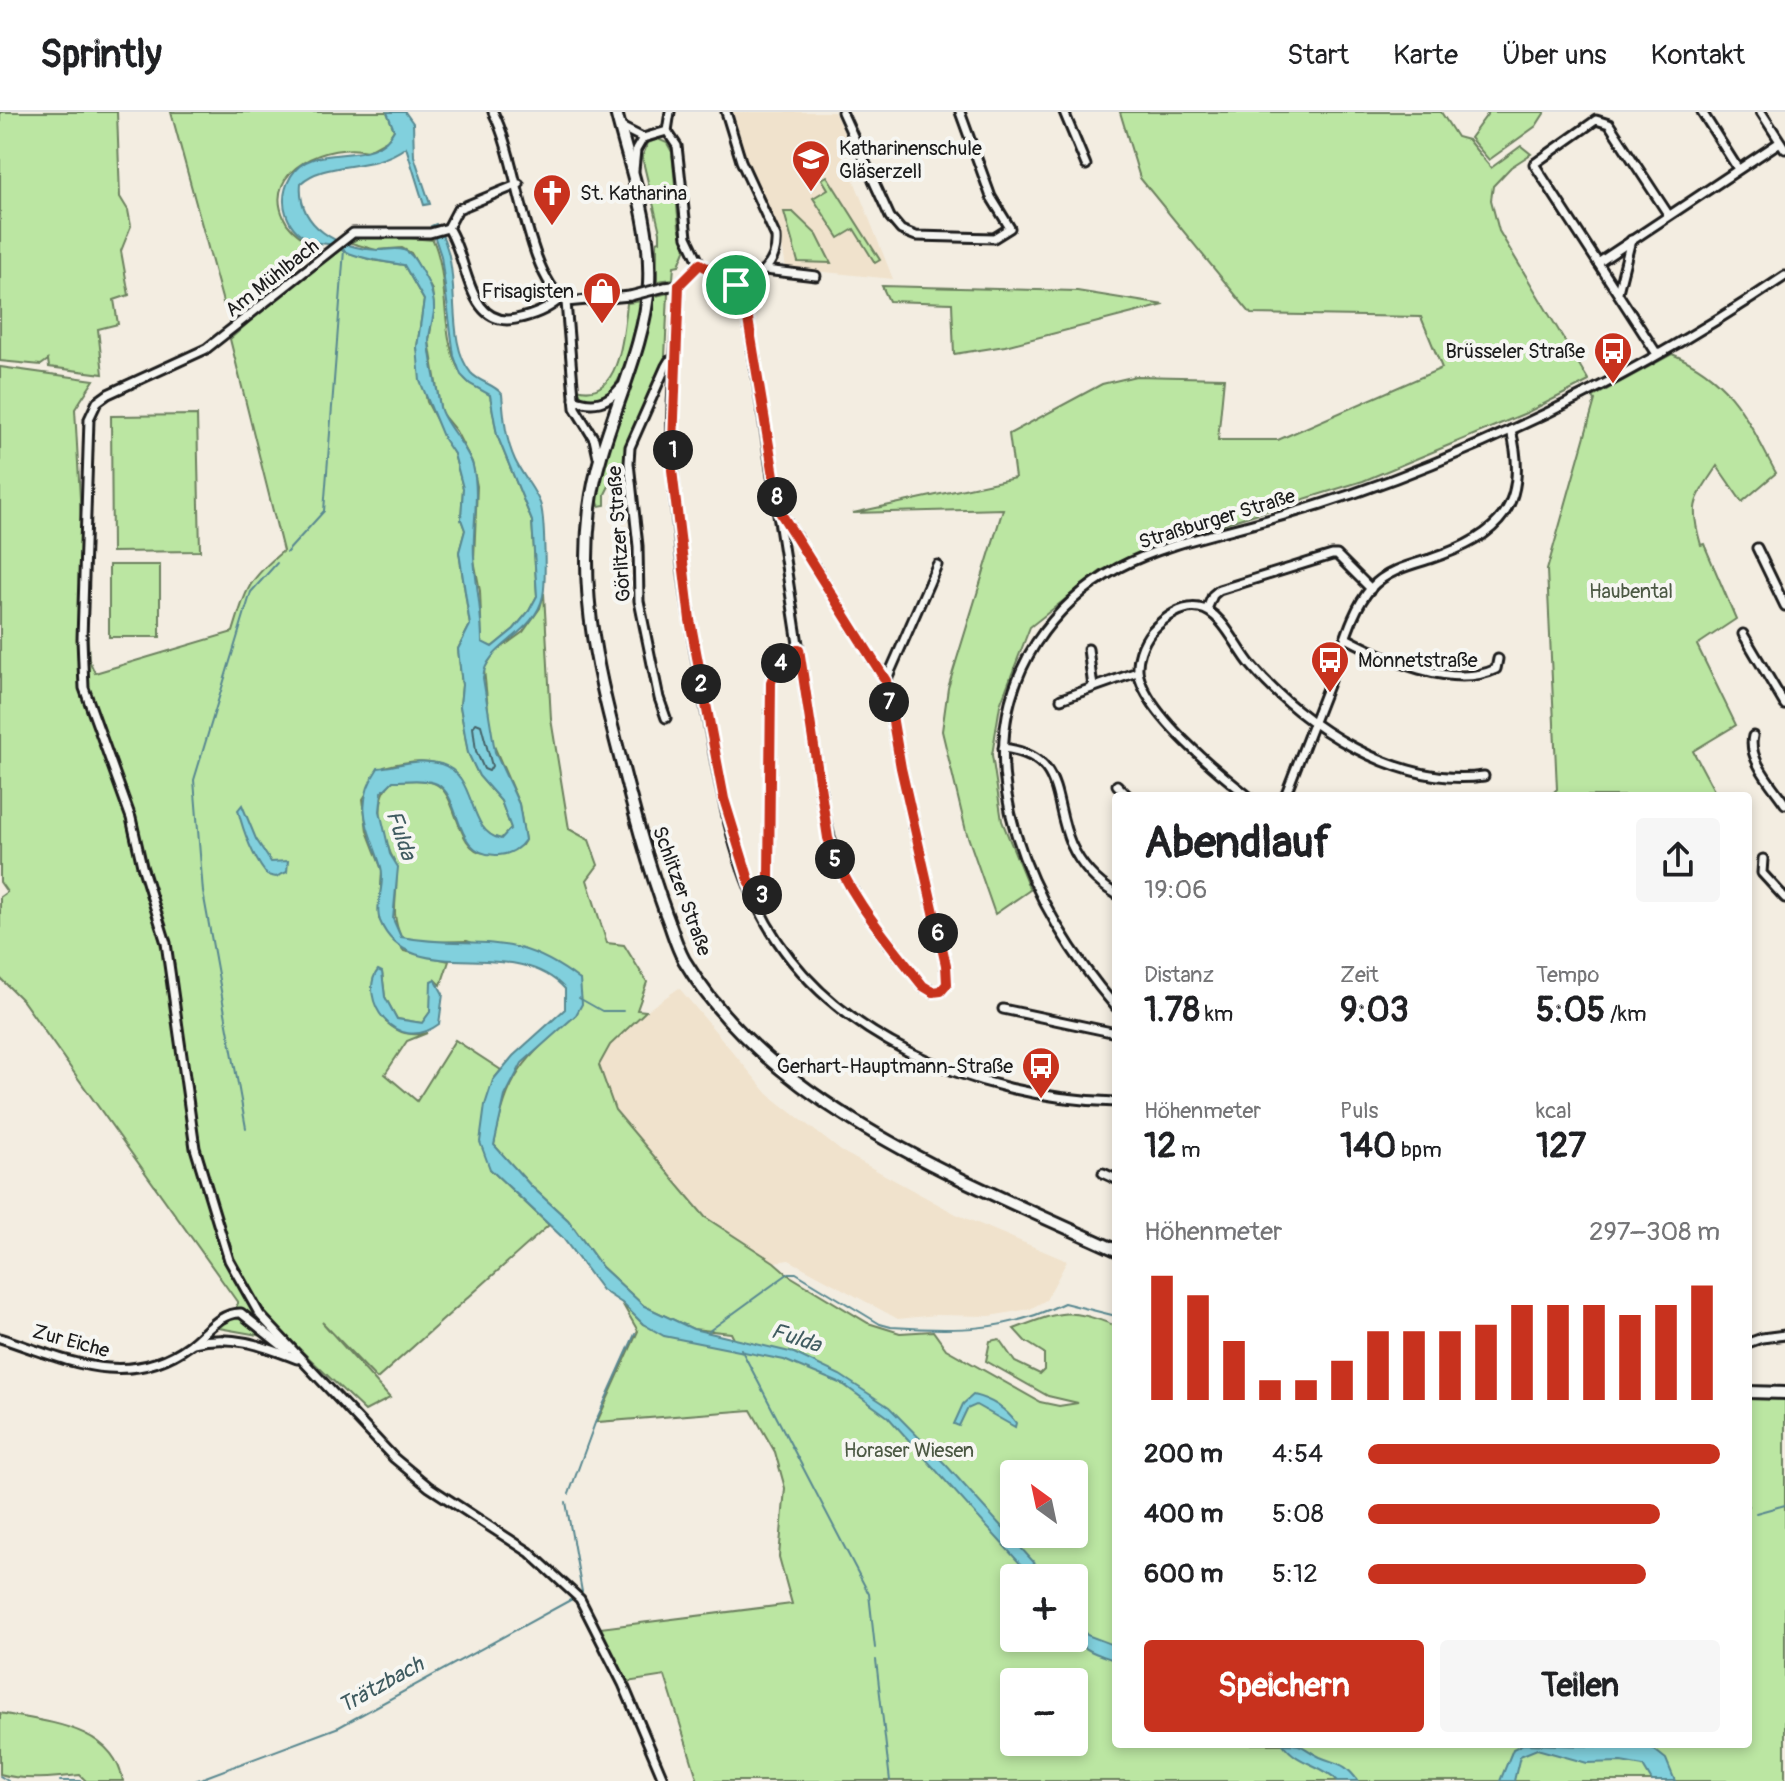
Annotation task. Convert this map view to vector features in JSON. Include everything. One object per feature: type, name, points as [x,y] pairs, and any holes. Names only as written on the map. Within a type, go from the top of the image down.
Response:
[{"type":"main road","name":"Schlitzer Straße","points":[[616,112],[648,241],[649,282],[637,343],[598,460],[587,534],[589,625],[634,812],[683,958],[729,1020],[786,1075],[928,1163],[1112,1248]]},
{"type":"main road","points":[[1752,1388],[1785,1393]]},
{"type":"street","points":[[493,112],[519,184],[537,255],[550,285],[564,300],[574,399],[579,416],[594,439],[598,460]]},
{"type":"street","points":[[670,112],[667,131],[677,146],[687,237],[700,264],[736,285],[749,324],[828,838],[835,860],[865,910],[923,986],[933,992],[941,991],[947,984],[946,965],[901,768],[886,681],[780,512]]},
{"type":"street","points":[[726,112],[741,161],[776,237],[775,255],[765,270],[736,285]]},
{"type":"street","points":[[842,112],[890,217],[901,230],[916,236],[994,238],[1010,228],[991,197],[960,112]]},
{"type":"street","points":[[1064,112],[1086,165]]},
{"type":"street","points":[[1702,112],[1738,169]]},
{"type":"street","points":[[1598,263],[1738,169],[1783,146],[1761,112]]},
{"type":"street","points":[[1657,354],[1534,164],[1596,120],[1609,124],[1668,214]]},
{"type":"street","points":[[619,125],[643,138]]},
{"type":"street","points":[[633,173],[636,150],[643,138],[667,131]]},
{"type":"street","name":"Am Mühlbach","points":[[297,1357],[245,1293],[229,1260],[208,1198],[187,1104],[166,943],[131,818],[84,688],[82,639],[89,419],[97,402],[122,386],[206,349],[332,252],[349,235],[370,231],[430,233],[445,228],[458,209],[519,184]]},
{"type":"street","points":[[445,228],[483,312],[492,319],[506,321],[533,315],[564,300],[630,296],[679,285],[700,264]]},
{"type":"street","points":[[1618,292],[1632,239]]},
{"type":"street","points":[[765,270],[816,276]]},
{"type":"street","name":"Straßburger Straße","points":[[1112,1002],[1069,944],[1027,863],[1005,792],[1003,748],[1015,685],[1031,652],[1062,609],[1106,575],[1161,550],[1312,507],[1392,480],[1511,430],[1730,313],[1785,276]]},
{"type":"street","points":[[679,285],[672,470],[692,639],[724,799],[756,903],[804,977],[823,996],[865,1027],[929,1060],[979,1079],[1043,1095],[1112,1102]]},
{"type":"street","name":"Görlitzer Straße","points":[[666,718],[639,601],[638,546],[629,454],[666,366],[676,359]]},
{"type":"street","points":[[574,399],[590,404],[603,402],[621,387]]},
{"type":"street","points":[[1287,792],[1346,638],[1371,589],[1394,572],[1472,544],[1497,525],[1512,500],[1517,484],[1517,458],[1511,430]]},
{"type":"street","points":[[1757,548],[1785,606]]},
{"type":"street","points":[[1207,609],[1213,595],[1219,590],[1332,555],[1337,555],[1371,589]]},
{"type":"street","points":[[886,681],[937,565]]},
{"type":"street","points":[[1243,792],[1200,757],[1175,729],[1144,690],[1137,672],[1144,641],[1155,628],[1182,608],[1207,609],[1218,618],[1264,680],[1314,723],[1365,753],[1441,776],[1465,779],[1484,776]]},
{"type":"street","points":[[1743,634],[1785,705]]},
{"type":"street","points":[[1346,638],[1411,667],[1450,675],[1482,676],[1496,669],[1498,659]]},
{"type":"street","points":[[756,903],[769,877],[771,682],[778,666],[799,649]]},
{"type":"street","points":[[1088,649],[1093,687]]},
{"type":"street","points":[[1061,699],[1137,672]]},
{"type":"street","points":[[1753,736],[1750,746],[1755,759],[1785,804]]},
{"type":"street","points":[[1003,748],[1029,753],[1046,766],[1057,789],[1064,824],[1075,853],[1089,872],[1112,891]]},
{"type":"street","points":[[1117,785],[1124,792]]},
{"type":"street","points":[[1763,859],[1762,873],[1785,898]]},
{"type":"street","points":[[1003,1009],[1112,1032]]},
{"type":"street","points":[[1103,1173],[1112,1177]]},
{"type":"street","name":"Zur Eiche","points":[[0,1338],[90,1366],[124,1370],[155,1364],[191,1344],[218,1320],[241,1313],[297,1357]]},
{"type":"street","points":[[1752,1342],[1785,1335]]},
{"type":"street","points":[[191,1344],[215,1338],[233,1339],[297,1357],[411,1474],[529,1552],[569,1586],[588,1609],[664,1781]]},
{"type":"shaded area","name":"Katharinenschule Gläserzell","points":[[733,112],[834,112],[848,141],[843,143],[845,149],[842,150],[893,279],[786,268],[780,233],[747,160]]},
{"type":"shaded area","points":[[679,988],[768,1094],[841,1151],[956,1214],[1067,1261],[1046,1300],[1030,1309],[990,1316],[935,1315],[898,1319],[789,1260],[774,1262],[705,1217],[615,1110],[598,1065],[610,1045],[646,1011]]},
{"type":"green space","points":[[0,112],[117,112],[120,197],[128,210],[131,226],[121,251],[129,295],[114,300],[118,324],[98,329],[103,374],[49,367],[48,360],[41,365],[0,361]]},
{"type":"green space","points":[[171,112],[387,112],[394,130],[387,140],[367,151],[352,149],[318,155],[290,173],[282,186],[279,201],[286,222],[310,245],[310,253],[230,319]]},
{"type":"green space","points":[[1120,112],[1441,112],[1457,137],[1468,140],[1491,168],[1521,146],[1531,154],[1511,167],[1493,186],[1491,200],[1499,231],[1589,381],[1526,413],[1363,481],[1167,541],[1102,570],[1030,627],[1000,705],[992,755],[1002,821],[1030,890],[995,914],[966,831],[942,731],[948,688],[1003,509],[853,513],[1015,478],[1009,434],[1102,384],[1136,376],[1224,378],[1218,440],[1278,440],[1442,368],[1421,317],[1251,314],[1140,178]]},
{"type":"green space","points":[[1489,112],[1545,112],[1536,126],[1489,160],[1470,138]]},
{"type":"green space","points":[[658,139],[667,143],[672,152],[679,227],[686,248],[679,265],[674,266],[673,279],[657,281],[660,232],[642,157],[648,143]]},
{"type":"green space","points":[[827,176],[880,260],[875,263],[854,229],[839,238],[813,198],[828,189],[822,179]]},
{"type":"green space","points":[[784,212],[793,212],[817,235],[831,263],[798,262]]},
{"type":"green space","points":[[365,234],[433,240],[442,274],[451,349],[465,379],[490,395],[497,435],[532,521],[537,596],[514,629],[492,647],[482,643],[480,591],[474,560],[477,486],[472,462],[456,431],[441,413],[429,341],[434,308],[432,290],[411,253],[402,248],[376,250],[351,243]]},
{"type":"green space","points":[[340,249],[371,260],[404,265],[424,300],[417,347],[427,402],[454,454],[463,488],[461,519],[465,530],[459,552],[470,625],[458,649],[462,685],[460,706],[468,753],[479,776],[501,801],[511,828],[501,839],[487,832],[456,774],[441,764],[418,761],[384,767],[363,799],[367,831],[382,870],[379,919],[404,951],[449,961],[441,985],[435,979],[430,1012],[422,1023],[397,1019],[385,997],[382,972],[386,1022],[405,1033],[427,1033],[407,1041],[385,1074],[417,1101],[455,1040],[501,1070],[493,1080],[490,1169],[549,1225],[377,1379],[322,1322],[390,1398],[365,1411],[291,1341],[219,1328],[231,1317],[238,1303],[23,1001],[0,978],[0,897],[7,892],[0,882],[0,367],[94,380],[75,409],[89,660],[95,673],[233,632],[250,586],[283,551],[230,339],[284,291]]},
{"type":"green space","points":[[882,286],[1077,291],[1164,305],[1005,346],[954,354],[952,303],[889,301]]},
{"type":"green space","points":[[668,293],[665,357],[625,450],[623,474],[614,476],[605,494],[605,505],[599,506],[598,492],[609,438],[652,297]]},
{"type":"green space","points":[[642,301],[632,347],[618,381],[608,393],[597,399],[583,398],[577,389],[591,390],[603,385],[611,375],[621,347],[627,303]]},
{"type":"green space","name":"Haubental","points":[[1672,354],[1693,364],[1724,388],[1746,418],[1776,473],[1742,502],[1717,466],[1696,503],[1695,520],[1701,545],[1704,544],[1736,619],[1697,645],[1736,725],[1693,751],[1715,792],[1554,792],[1557,789],[1547,570],[1595,400],[1593,397]]},
{"type":"green space","points":[[197,415],[200,551],[112,552],[111,416]]},
{"type":"green space","points":[[109,565],[160,565],[160,637],[109,637]]},
{"type":"green space","name":"Horaser Wiesen","points":[[544,593],[551,719],[569,829],[589,840],[598,865],[587,880],[607,943],[624,945],[647,982],[637,1010],[646,1011],[610,1045],[599,1065],[615,1110],[705,1217],[790,1276],[868,1323],[900,1333],[933,1331],[946,1349],[1040,1402],[1059,1406],[1078,1403],[1048,1396],[986,1361],[990,1341],[999,1339],[1015,1362],[1040,1374],[1044,1370],[1044,1353],[1025,1341],[1014,1329],[1065,1314],[1086,1316],[1112,1325],[1112,1748],[1752,1748],[1752,1397],[1785,1398],[1785,1781],[698,1781],[665,1676],[627,1682],[600,1628],[792,1604],[779,1557],[785,1488],[775,1452],[751,1410],[597,1422],[638,1331],[622,1303],[643,1324],[739,1349],[731,1333],[693,1329],[644,1306],[602,1267],[568,1220],[531,1186],[494,1145],[505,1101],[520,1070],[543,1044],[576,1015],[580,980],[467,941],[426,942],[401,937],[397,928],[396,866],[381,814],[383,796],[393,781],[415,780],[436,784],[449,799],[468,843],[475,850],[485,853],[499,851],[522,845],[525,840],[519,804],[491,739],[484,669],[494,653],[523,632],[540,608]]},
{"type":"green space","points":[[0,1713],[56,1724],[92,1737],[117,1762],[123,1781],[86,1781],[80,1775],[29,1778],[0,1774]]},
{"type":"water","points":[[387,112],[405,112],[413,123],[414,156],[430,204],[424,205],[406,147],[378,160],[311,176],[301,183],[306,212],[313,223],[335,240],[363,248],[407,252],[429,284],[434,311],[430,349],[440,407],[473,466],[476,489],[474,557],[482,642],[492,647],[514,629],[537,596],[532,521],[497,435],[490,395],[461,375],[454,356],[441,256],[431,226],[436,224],[450,261],[455,322],[462,358],[474,376],[502,394],[512,452],[540,503],[544,589],[531,621],[492,657],[483,678],[495,752],[519,804],[525,840],[507,854],[484,853],[473,847],[466,838],[451,801],[437,784],[415,780],[393,781],[382,792],[380,811],[390,854],[398,867],[393,919],[401,937],[512,946],[555,963],[580,980],[582,1004],[576,1015],[522,1063],[505,1096],[494,1145],[531,1186],[568,1220],[602,1267],[644,1306],[693,1329],[794,1353],[840,1375],[889,1407],[1000,1525],[1000,1541],[888,1417],[844,1385],[784,1360],[664,1336],[643,1324],[622,1303],[602,1290],[562,1237],[490,1169],[480,1142],[485,1105],[493,1080],[513,1056],[565,1009],[565,989],[544,973],[519,964],[438,959],[414,954],[394,942],[380,921],[378,908],[382,873],[364,806],[370,782],[378,768],[417,762],[441,764],[461,779],[476,815],[490,834],[501,839],[511,828],[501,801],[479,776],[468,753],[460,706],[462,685],[458,649],[470,625],[459,552],[465,530],[461,519],[463,488],[454,454],[444,439],[420,381],[417,347],[424,300],[404,265],[366,258],[304,237],[290,223],[284,205],[291,176],[301,165],[314,159],[373,149],[385,142],[394,130]]},
{"type":"water","points":[[242,805],[256,839],[271,862],[288,861],[287,872],[276,877],[267,875],[262,868],[243,828],[238,810]]},
{"type":"water","points":[[378,970],[382,972],[385,997],[397,1019],[422,1023],[430,1012],[431,981],[435,979],[443,994],[439,1024],[423,1032],[408,1033],[384,1019],[372,994]]},
{"type":"water","points":[[973,1395],[1002,1409],[1016,1423],[1015,1427],[976,1405],[967,1409],[959,1426],[954,1424],[963,1404]]},
{"type":"water","points":[[1006,1548],[1021,1548],[1035,1564],[1020,1564]]},
{"type":"water","points":[[1088,1635],[1112,1644],[1112,1659],[1088,1650]]},
{"type":"water","points":[[1286,1748],[1304,1748],[1341,1765],[1358,1781],[1338,1781]]},
{"type":"water","points":[[1652,1748],[1666,1759],[1675,1781],[1652,1781],[1643,1766],[1621,1762],[1587,1763],[1537,1749],[1520,1756],[1514,1781],[1500,1781],[1513,1749]]},
{"type":"waterway","points":[[286,553],[324,511],[344,250]]},
{"type":"waterway","points":[[246,1128],[203,892],[194,780],[251,592],[277,563]]},
{"type":"waterway","points":[[579,998],[602,1011],[623,1011]]},
{"type":"waterway","points":[[709,1331],[789,1273],[796,1273],[880,1324],[891,1327],[979,1327],[1021,1320],[1064,1303],[1112,1315]]},
{"type":"waterway","name":"Trätzbach","points":[[569,1494],[595,1423],[635,1334]]},
{"type":"waterway","points":[[741,1349],[869,1594],[875,1648]]},
{"type":"waterway","name":"Trätzbach","points":[[566,1502],[582,1592]]},
{"type":"waterway","points":[[1756,1513],[1785,1505]]},
{"type":"waterway","name":"Trätzbach","points":[[195,1781],[339,1727],[574,1598]]},
{"type":"waterway","points":[[876,1660],[890,1781]]},
{"type":"waterway","name":"Trätzbach","points":[[0,1776],[8,1781]]},
{"type":"waterway","name":"Trätzbach","points":[[60,1781],[81,1781]]},
{"type":"place","name":"Katharinenschule Gläserzell","points":[[811,193]]},
{"type":"place","name":"St. Katharina","points":[[552,227]]},
{"type":"place","name":"Frisagisten","points":[[602,325]]},
{"type":"place","name":"Brüsseler Straße","points":[[1613,385]]},
{"type":"place","name":"Monnetstraße","points":[[1330,694]]},
{"type":"place","name":"Gerhart-Hauptmann-Straße","points":[[1041,1100]]},
{"type":"route","points":[[700,264],[736,285],[747,313],[780,512],[886,681],[901,768],[948,976],[947,984],[941,991],[933,992],[923,986],[865,910],[835,860],[828,838],[799,649],[778,666],[771,682],[769,877],[756,903],[736,847],[692,639],[672,470],[679,285],[700,264]]},
{"type":"water label","name":"Fulda","points":[[401,835]]},
{"type":"water label","name":"Fulda","points":[[796,1338]]}]
